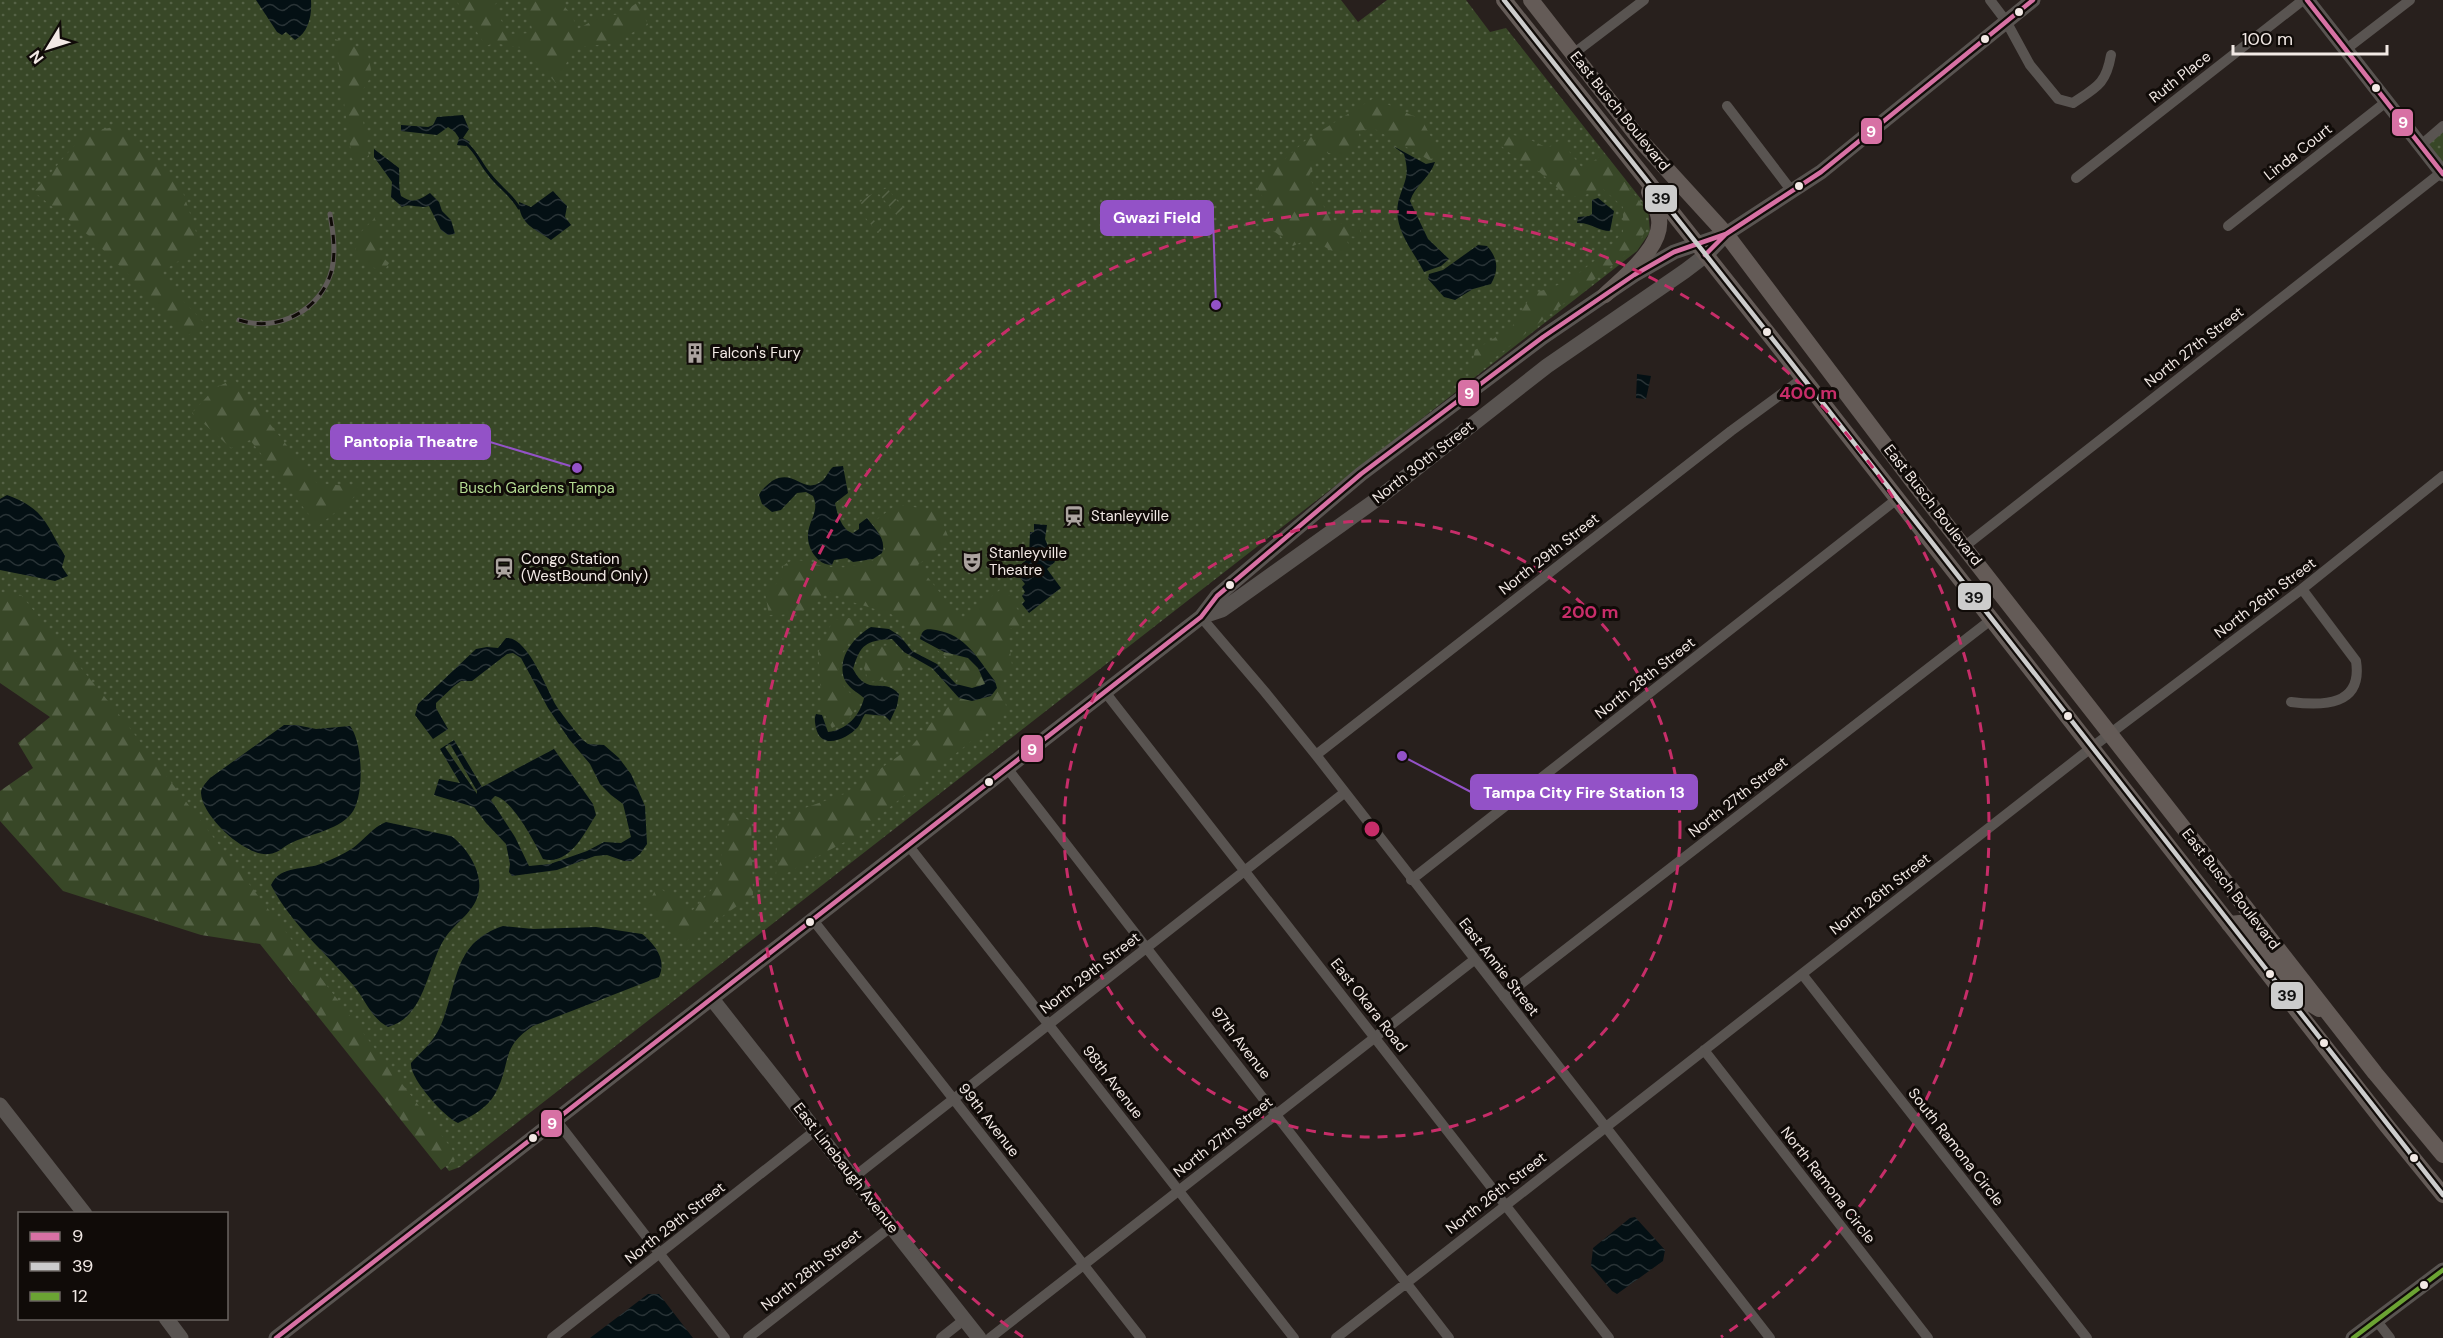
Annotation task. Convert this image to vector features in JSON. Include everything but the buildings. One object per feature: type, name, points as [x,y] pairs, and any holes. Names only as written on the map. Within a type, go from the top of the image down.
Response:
[{"type":"main road","points":[[1505,0],[1556,52],[1563,56],[1573,54]]},
{"type":"main road","name":"East Busch Boulevard","points":[[1505,0],[2443,1195]]},
{"type":"main road","name":"East Busch Boulevard","points":[[1531,0],[1641,141],[1726,234],[1903,468],[2110,734],[2330,1016],[2443,1155]]},
{"type":"main road","name":"North 30th Street","points":[[1201,617],[1222,610],[1371,504],[1546,366],[1701,249],[1821,171],[2033,0]]},
{"type":"main road","points":[[2305,0],[2442,173]]},
{"type":"main road","points":[[1605,296],[1651,249],[1658,230],[1659,219],[1643,177]]},
{"type":"main road","name":"North 30th Street","points":[[276,1338],[1201,617],[1217,596],[1361,474],[1543,337],[1674,252],[1701,249]]},
{"type":"main road","points":[[1897,499],[1909,498],[1946,544],[1953,547],[1965,546]]},
{"type":"main road","points":[[2229,924],[2240,923],[2245,926],[2301,998],[2330,1016]]},
{"type":"main road","name":"East Linebaugh Avenue","points":[[712,999],[980,1338]]},
{"type":"main road","points":[[0,1105],[83,1212]]},
{"type":"main road","points":[[2353,1338],[2443,1270]]},
{"type":"main road","points":[[168,1320],[182,1338]]},
{"type":"street","points":[[1573,54],[1644,0]]},
{"type":"street","points":[[1990,0],[2006,21],[2030,65],[2058,99],[2073,103],[2101,85],[2108,71],[2111,55]]},
{"type":"street","name":"Ruth Place","points":[[2076,178],[2305,0]]},
{"type":"street","points":[[2345,50],[2410,0]]},
{"type":"street","name":"Linda Court","points":[[2228,226],[2386,102]]},
{"type":"street","points":[[1727,106],[1791,190]]},
{"type":"street","points":[[2421,144],[2443,126]]},
{"type":"street","name":"North 27th Street","points":[[1965,546],[2442,173]]},
{"type":"street","name":"North 29th Street","points":[[1316,755],[1731,431],[1803,378]]},
{"type":"street","name":"North 26th Street","points":[[1336,1338],[2091,748],[2302,589],[2443,476]]},
{"type":"street","name":"North 28th Street","points":[[1412,880],[1897,499]]},
{"type":"street","points":[[2291,702],[2312,705],[2332,704],[2353,689],[2358,675],[2356,661],[2302,589]]},
{"type":"street","name":"East Annie Street","points":[[1201,617],[1316,755],[1344,794],[1770,1338]]},
{"type":"street","name":"North 27th Street","points":[[1504,998],[1992,619]]},
{"type":"street","name":"East Okara Road","points":[[1105,692],[1608,1338]]},
{"type":"street","name":"97th Avenue","points":[[1007,768],[1449,1338]]},
{"type":"street","name":"North 29th Street","points":[[854,1177],[1245,869],[1344,794]]},
{"type":"street","name":"98th Avenue","points":[[908,845],[1294,1338]]},
{"type":"street","name":"99th Avenue","points":[[813,920],[1141,1338]]},
{"type":"street","name":"North 27th Street","points":[[990,1338],[1474,960]]},
{"type":"street","name":"South Ramona Circle","points":[[1802,974],[2087,1338]]},
{"type":"street","name":"North Ramona Circle","points":[[1704,1050],[1928,1338]]},
{"type":"street","points":[[556,1120],[725,1338]]},
{"type":"street","name":"North 29th Street","points":[[552,1338],[816,1130]]},
{"type":"street","name":"North 28th Street","points":[[748,1338],[892,1226]]},
{"type":"street","points":[[941,1338],[965,1319]]},
{"type":"street","points":[[2376,1320],[2390,1338]]},
{"type":"green space","name":"Busch Gardens Tampa","points":[[0,0],[1341,0],[1358,22],[1387,0],[1466,0],[1490,32],[1506,28],[1648,208],[1650,232],[1637,251],[460,1167],[449,1171],[193,841],[0,617]]},
{"type":"green space","points":[[456,0],[500,0],[493,6],[509,34],[533,33],[525,0],[559,0],[571,14],[578,29],[599,17],[621,14],[638,2],[648,25],[609,44],[575,47],[556,83],[523,48],[494,43],[486,46]]},
{"type":"green space","points":[[335,39],[367,50],[372,75],[359,96],[369,157],[352,159]]},
{"type":"green space","points":[[1374,98],[1422,120],[1440,154],[1429,160],[1373,128],[1359,131],[1360,144],[1344,157],[1321,151],[1309,176],[1331,221],[1360,228],[1360,237],[1344,236],[1349,245],[1340,256],[1310,238],[1293,246],[1265,224],[1270,211],[1256,185],[1306,140]]},
{"type":"green space","points":[[123,125],[180,183],[201,247],[158,274],[207,326],[184,337],[137,283],[88,235],[34,192],[85,133]]},
{"type":"green space","points":[[2443,132],[2443,167],[2426,145]]},
{"type":"green space","points":[[1506,134],[1524,137],[1548,148],[1560,140],[1583,169],[1603,154],[1645,208],[1647,228],[1637,246],[1469,378],[1475,350],[1512,327],[1532,294],[1569,281],[1603,254],[1623,232],[1623,207],[1602,188],[1580,197],[1568,197],[1536,169],[1521,162],[1499,144]]},
{"type":"green space","points":[[887,188],[906,212],[899,218],[879,194],[864,207],[860,202]]},
{"type":"green space","points":[[869,214],[885,234],[881,237],[865,217]]},
{"type":"green space","points":[[378,215],[379,254],[389,263],[383,273],[354,256],[360,233]]},
{"type":"green space","points":[[234,379],[317,483],[366,488],[318,526],[250,440],[231,448],[192,413],[215,388]]},
{"type":"green space","points":[[896,505],[938,510],[949,539],[918,565],[961,619],[1004,587],[1027,625],[1007,629],[1013,672],[1001,677],[1007,712],[852,838],[776,879],[777,831],[802,809],[844,794],[910,748],[937,716],[953,703],[960,668],[891,614],[829,592],[799,614],[769,615],[765,592],[781,580],[783,566],[788,562],[798,560],[831,567],[847,567],[863,564],[884,554],[886,542],[872,523]]},
{"type":"green space","points":[[0,592],[21,595],[122,718],[458,1157],[441,1170],[260,944],[201,935],[63,891],[0,821],[0,791],[33,768],[18,743],[50,717],[0,683]]},
{"type":"green space","points":[[849,618],[867,626],[848,644],[840,660],[839,668],[844,687],[860,701],[849,719],[832,728],[822,709],[818,653],[833,620]]},
{"type":"green space","points":[[892,645],[909,658],[897,679],[869,682],[864,668],[871,647]]},
{"type":"green space","points":[[724,808],[751,821],[753,895],[684,943],[647,907],[657,886],[692,911],[715,886],[729,822],[722,811]]},
{"type":"water","points":[[256,0],[311,0],[310,17],[304,32],[295,40],[286,32],[282,35],[277,32]]},
{"type":"water","points":[[463,115],[469,129],[463,138],[470,142],[466,146],[457,145],[459,138],[448,127],[437,135],[401,131],[401,125],[428,127],[433,125],[437,117]]},
{"type":"water","points":[[1393,146],[1426,164],[1435,162],[1410,201],[1428,239],[1449,259],[1441,266],[1424,272],[1400,229],[1397,209],[1407,168],[1404,154]]},
{"type":"water","points":[[374,149],[399,168],[401,196],[409,200],[416,200],[430,193],[451,220],[455,234],[448,235],[441,230],[429,206],[402,207],[391,197],[392,182],[374,157]]},
{"type":"water","points":[[553,191],[567,206],[565,217],[571,225],[551,240],[525,221],[519,202],[531,207]]},
{"type":"water","points":[[1598,198],[1614,211],[1610,231],[1577,223],[1578,217],[1592,214],[1592,200]]},
{"type":"water","points":[[1478,245],[1487,246],[1495,260],[1496,269],[1491,284],[1473,289],[1455,300],[1444,297],[1428,279],[1429,274],[1443,270]]},
{"type":"water","points":[[1637,374],[1651,376],[1646,399],[1636,398]]},
{"type":"water","points":[[843,466],[848,493],[835,503],[841,521],[849,532],[853,533],[867,518],[879,534],[883,548],[882,553],[873,559],[853,562],[847,558],[834,560],[832,565],[818,559],[809,545],[808,534],[815,506],[813,496],[806,492],[797,493],[781,510],[772,512],[762,504],[759,495],[768,484],[779,478],[786,477],[806,485],[817,484],[833,467]]},
{"type":"water","points":[[7,495],[29,506],[43,518],[65,556],[62,567],[68,576],[55,581],[0,570],[0,499]]},
{"type":"water","points":[[1034,524],[1047,525],[1045,539],[1055,562],[1047,569],[1061,588],[1029,613],[1022,604],[1025,601],[1022,596],[1025,592],[1022,587],[1025,584],[1014,570],[1029,558],[1030,532],[1034,532]]},
{"type":"water","points":[[871,627],[889,629],[900,636],[912,651],[937,664],[956,684],[972,688],[985,684],[978,668],[968,658],[944,652],[920,639],[923,631],[930,629],[955,637],[976,656],[995,681],[997,688],[991,696],[972,701],[959,698],[932,668],[904,652],[892,639],[876,641],[865,645],[853,669],[864,683],[887,687],[899,694],[897,706],[890,721],[885,716],[865,714],[858,727],[848,735],[835,741],[823,739],[816,728],[816,714],[822,715],[828,732],[835,731],[852,721],[862,704],[864,698],[845,681],[842,670],[849,648]]},
{"type":"water","points":[[506,638],[522,646],[536,666],[557,707],[583,740],[588,744],[604,745],[619,758],[631,774],[645,806],[647,844],[631,861],[607,855],[595,856],[557,870],[512,876],[509,872],[510,864],[506,844],[474,807],[434,795],[439,779],[460,783],[440,749],[454,740],[482,787],[554,749],[593,804],[596,815],[581,839],[568,853],[561,858],[543,859],[516,813],[502,799],[495,796],[491,800],[515,837],[529,866],[550,864],[587,851],[604,842],[621,843],[631,837],[623,804],[600,784],[590,764],[569,739],[548,708],[521,658],[513,653],[507,654],[472,681],[461,681],[436,703],[436,708],[448,729],[433,739],[415,715],[418,704],[476,649],[498,648]],"holes":[[[450,744],[477,794],[445,747]]]},
{"type":"water","points":[[284,725],[316,729],[350,726],[358,744],[360,757],[359,796],[356,806],[345,820],[322,832],[289,844],[275,853],[260,853],[238,842],[217,824],[203,803],[201,791],[210,778]]},
{"type":"water","points":[[386,822],[451,836],[457,840],[472,860],[479,883],[474,904],[449,932],[439,949],[418,1002],[401,1021],[388,1027],[372,1013],[353,985],[288,913],[271,885],[275,878],[287,871],[316,865],[346,852]]},
{"type":"water","points":[[503,926],[533,929],[596,927],[642,934],[658,953],[662,965],[661,971],[659,977],[533,1026],[522,1034],[511,1049],[492,1099],[479,1111],[458,1123],[444,1113],[428,1096],[416,1078],[411,1063],[437,1032],[465,955],[474,943]]},
{"type":"water","points":[[1635,1217],[1665,1250],[1663,1261],[1617,1294],[1591,1266],[1593,1248],[1630,1218]]},
{"type":"water","points":[[648,1294],[659,1294],[693,1338],[590,1338]]},
{"type":"waterway","points":[[467,144],[519,208]]},
{"type":"railway","points":[[239,320],[254,323],[283,320],[296,315],[319,296],[327,283],[334,255],[330,214]]},
{"type":"transit line","name":"39","points":[[1504,0],[2443,1195]]},
{"type":"transit line","name":"9","points":[[1705,255],[1726,234],[1821,172],[2033,0]]},
{"type":"transit line","name":"9","points":[[2307,0],[2443,174]]},
{"type":"transit line","name":"9","points":[[276,1338],[1201,617],[1217,596],[1361,474],[1543,337],[1634,275],[1674,252],[1726,234]]},
{"type":"transit line","name":"12","points":[[2353,1338],[2443,1270]]},
{"type":"place","name":"Gwazi Field","points":[[1216,305]]},
{"type":"place","name":"Falcon's Fury","points":[[695,353]]},
{"type":"place","name":"Pantopia Theatre","points":[[577,468]]},
{"type":"place","name":"Stanleyville","points":[[1074,516]]},
{"type":"place","name":"Stanleyville Theatre","points":[[972,562]]},
{"type":"place","name":"Congo Station (WestBound Only)","points":[[504,568]]},
{"type":"place","name":"Tampa City Fire Station 13","points":[[1402,756]]}]
